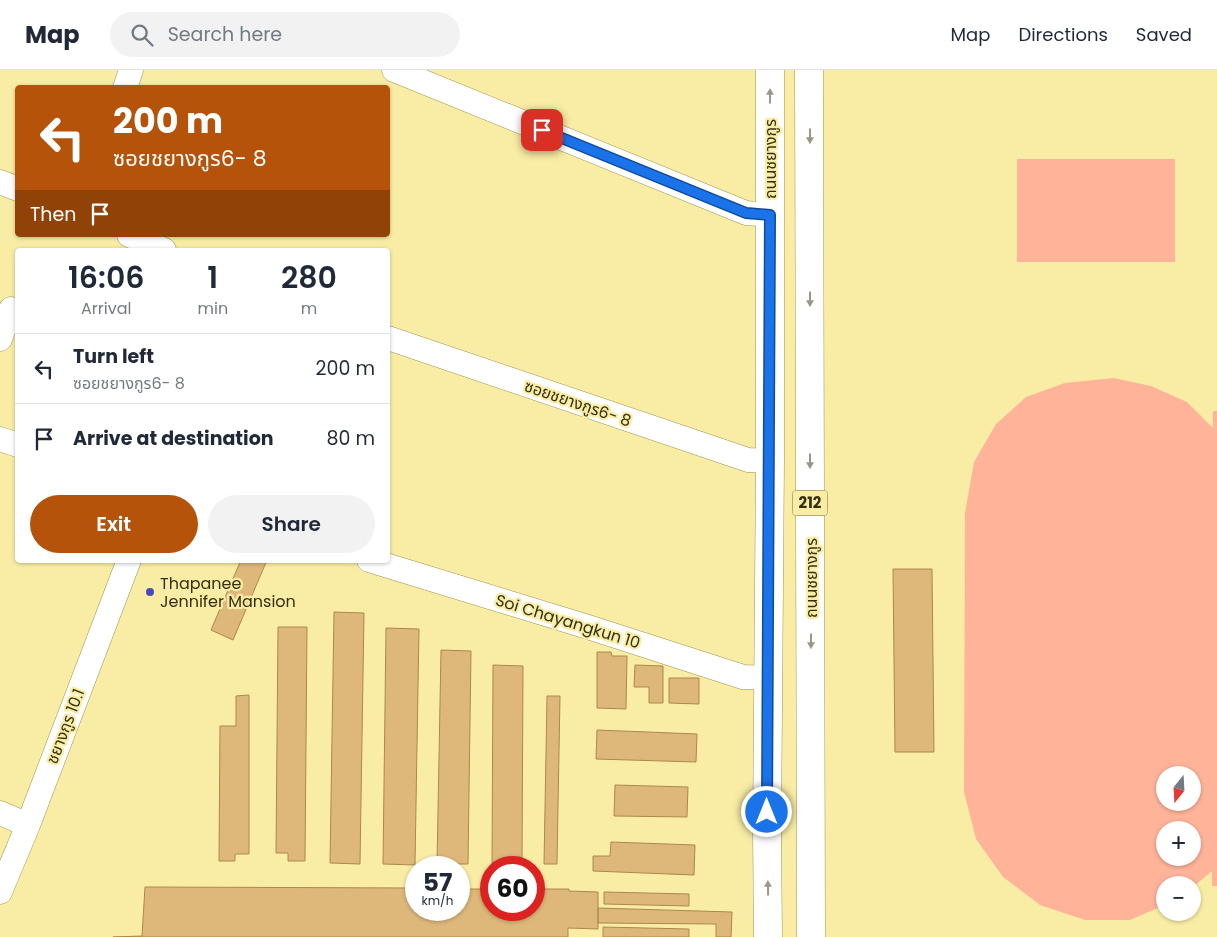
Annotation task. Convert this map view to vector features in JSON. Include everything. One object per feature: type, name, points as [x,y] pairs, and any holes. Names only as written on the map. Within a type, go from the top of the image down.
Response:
[{"type":"main road","name":"ถนนชยางกูร","points":[[768,937],[770,70]]},
{"type":"main road","name":"ถนนชยางกูร","points":[[809,70],[811,937]]},
{"type":"street","points":[[126,85],[131,70]]},
{"type":"street","points":[[394,70],[746,213],[770,215]]},
{"type":"street","points":[[0,182],[15,188]]},
{"type":"street","points":[[134,237],[159,248]]},
{"type":"street","points":[[0,339],[11,308]]},
{"type":"street","name":"ซอยชยางกูร6- 8","points":[[390,339],[748,460],[770,461]]},
{"type":"street","name":"ชยางกูร 10.1","points":[[0,892],[28,825],[128,563]]},
{"type":"street","name":"Soi Chayangkun 10","points":[[379,563],[743,677],[768,678]]},
{"type":"street","points":[[0,813],[28,825]]},
{"type":"shaded area","points":[[1017,159],[1175,159],[1175,262],[1017,262]]},
{"type":"shaded area","points":[[1114,378],[1151,386],[1187,402],[1213,428],[1213,411],[1217,411],[1217,886],[1212,886],[1212,871],[1201,880],[1201,876],[1156,876],[1156,909],[1130,920],[1085,920],[1040,905],[1003,877],[976,839],[964,792],[965,513],[974,462],[996,424],[1026,397],[1065,383]]},
{"type":"building","points":[[240,563],[266,563],[233,640],[211,630]]},
{"type":"building","points":[[893,569],[932,569],[934,752],[895,752]]},
{"type":"building","points":[[334,612],[364,613],[360,864],[330,863]]},
{"type":"building","points":[[278,627],[307,627],[305,861],[288,861],[288,853],[276,853]]},
{"type":"building","points":[[386,628],[419,629],[415,856],[405,856],[405,865],[383,864]]},
{"type":"building","points":[[441,650],[471,651],[468,856],[437,856]]},
{"type":"building","points":[[597,652],[611,652],[612,656],[627,656],[626,709],[597,708]]},
{"type":"building","points":[[493,665],[523,666],[522,856],[492,856]]},
{"type":"building","points":[[635,665],[663,666],[663,703],[649,703],[649,687],[634,687]]},
{"type":"building","points":[[669,678],[699,678],[699,704],[669,703]]},
{"type":"building","points":[[249,695],[249,854],[235,854],[235,861],[219,861],[220,726],[236,726],[236,696]]},
{"type":"building","points":[[547,696],[560,696],[557,864],[545,864]]},
{"type":"building","points":[[597,730],[697,734],[696,762],[596,759]]},
{"type":"building","points":[[615,785],[688,787],[687,817],[614,816]]},
{"type":"building","points":[[611,842],[695,845],[694,875],[593,871],[593,856],[610,856]]},
{"type":"building","points":[[145,887],[405,888],[405,921],[470,921],[470,889],[480,889],[480,921],[545,921],[545,889],[598,892],[598,929],[568,928],[568,937],[113,937],[142,936]]},
{"type":"building","points":[[604,892],[689,894],[689,906],[604,904]]},
{"type":"building","points":[[598,908],[732,912],[731,937],[716,937],[716,924],[598,923]]},
{"type":"building","points":[[603,927],[689,929],[689,937],[603,937]]},
{"type":"place","name":"Thapanee Jennifer Mansion","points":[[150,592]]},
{"type":"route","points":[[542,130],[746,213],[770,215],[767,812]]}]
